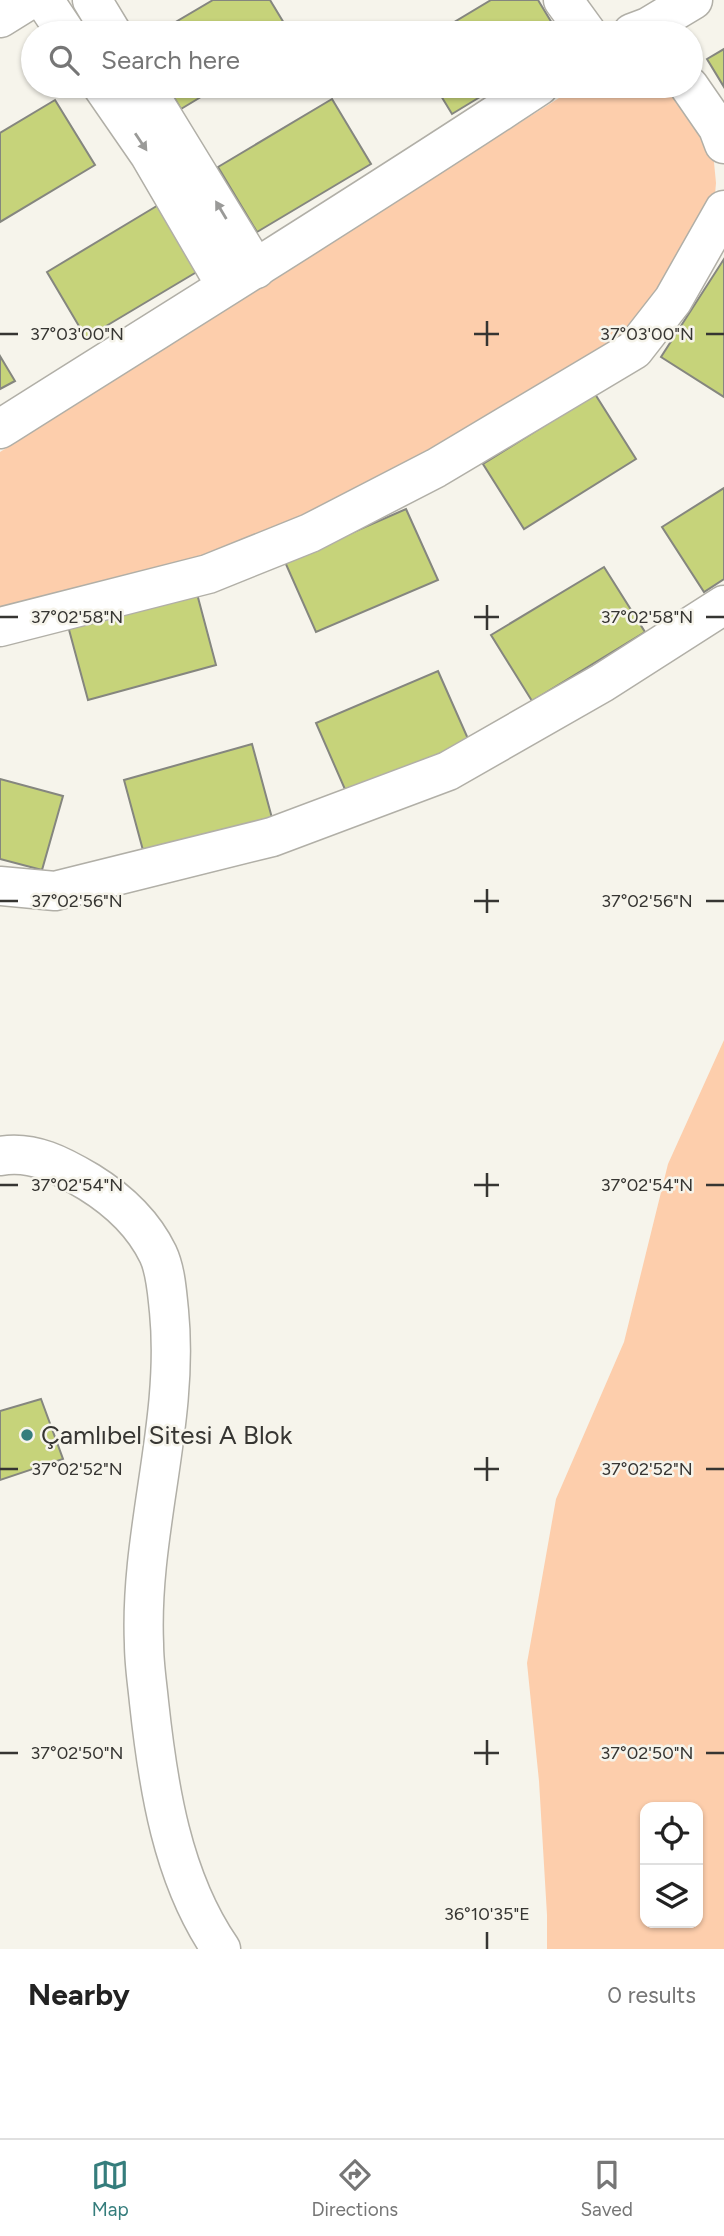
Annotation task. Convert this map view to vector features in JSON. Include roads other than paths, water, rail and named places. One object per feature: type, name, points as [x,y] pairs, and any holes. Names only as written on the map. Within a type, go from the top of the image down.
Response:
[{"type":"street","points":[[0,18],[29,0]]},
{"type":"street","points":[[44,0],[58,21]]},
{"type":"street","points":[[92,0],[105,21]]},
{"type":"street","points":[[563,0],[578,21]]},
{"type":"street","points":[[660,21],[693,0]]},
{"type":"street","points":[[110,98],[241,277]]},
{"type":"street","points":[[150,98],[241,277]]},
{"type":"street","points":[[0,429],[391,184],[521,98]]},
{"type":"street","points":[[697,98],[718,128],[724,144]]},
{"type":"street","points":[[0,627],[208,574],[310,533],[436,468],[634,350],[673,300],[724,210]]},
{"type":"street","points":[[0,886],[55,891],[259,840],[448,771],[602,684],[724,605]]},
{"type":"street","points":[[0,1156],[10,1154],[49,1161],[105,1192],[128,1211],[159,1256],[166,1286],[170,1327],[169,1381],[144,1585],[144,1644],[162,1795],[174,1845],[191,1893],[221,1949]]},
{"type":"place","name":"Çamlıbel Sitesi A Blok","points":[[27,1435]]}]
